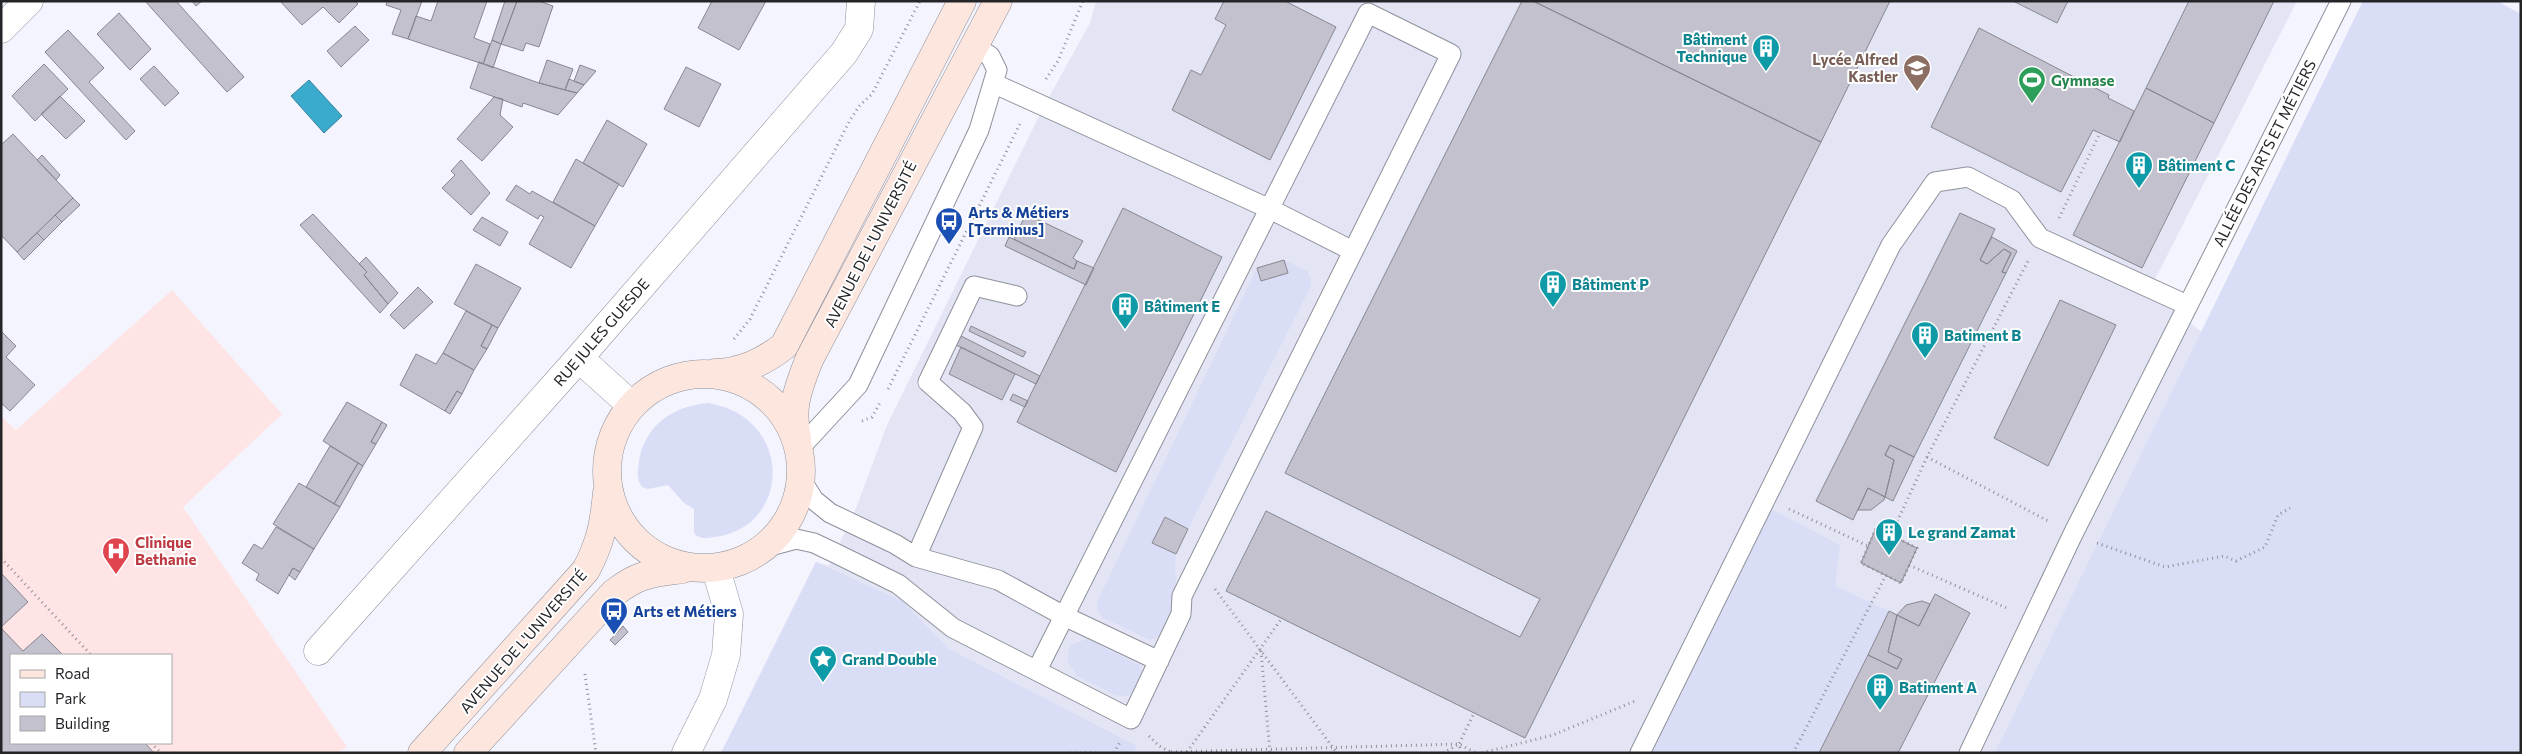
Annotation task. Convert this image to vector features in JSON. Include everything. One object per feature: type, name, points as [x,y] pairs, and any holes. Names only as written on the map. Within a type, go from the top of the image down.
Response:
[{"type":"street","points":[[1,29],[29,1]]},
{"type":"street","name":"RUE JULES GUESDE","points":[[318,651],[579,358],[844,53],[859,29],[861,1]]},
{"type":"street","name":"AVENUE DE L'UNIVERSITÉ","points":[[422,753],[586,570],[597,549],[603,529],[607,489],[606,459],[614,430],[631,405],[653,387],[692,373],[731,372],[753,366],[784,346],[962,1]]},
{"type":"street","name":"AVENUE DE L'UNIVERSITÉ","points":[[799,449],[793,418],[796,394],[809,360],[973,45],[998,1]]},
{"type":"street","points":[[947,32],[973,45]]},
{"type":"street","points":[[579,358],[631,405]]},
{"type":"street","points":[[468,753],[614,593],[630,580],[648,574],[687,568],[716,569],[742,562],[766,547],[783,529],[796,506],[802,481],[799,449],[787,420],[766,396],[740,380],[692,373]]},
{"type":"street","points":[[607,489],[617,517],[634,541],[659,558],[687,568]]},
{"type":"street","points":[[686,753],[713,698],[726,655],[729,614],[716,569]]},
{"type":"lane","name":"ALLÉE DES ARTS ET MÉTIERS","points":[[1969,753],[2073,534],[2186,305],[2341,1]]},
{"type":"lane","points":[[766,547],[796,539],[814,543],[898,584],[953,628],[1131,719],[1181,614],[1182,596],[1451,54],[1368,13],[1037,670]]},
{"type":"lane","points":[[799,449],[858,385],[979,130],[995,84],[997,70],[990,56],[973,45]]},
{"type":"lane","points":[[995,84],[1270,209],[1353,251]]},
{"type":"lane","points":[[1640,753],[1891,246],[1935,182],[1968,177],[2012,200],[2040,238],[2186,305]]},
{"type":"lane","points":[[916,556],[972,427],[962,412],[928,382],[974,286],[1017,296]]},
{"type":"lane","points":[[802,481],[814,500],[830,513],[916,556],[998,580],[1064,616],[1159,661]]},
{"type":"path","points":[[729,344],[750,319],[850,120],[860,105],[872,94],[920,1]]},
{"type":"path","points":[[887,390],[1032,100],[1058,62],[1083,1]]},
{"type":"path","points":[[1891,536],[1927,457],[2040,238],[2062,216],[2100,133]]},
{"type":"path","points":[[823,421],[838,426],[872,417],[883,398]]},
{"type":"path","points":[[1927,457],[2073,534],[2165,567],[2224,556],[2236,562],[2265,548],[2278,515],[2290,508]]},
{"type":"path","points":[[1766,499],[1868,546]]},
{"type":"path","points":[[1876,528],[1891,536],[1917,548],[1901,583],[1861,563],[1876,528]]},
{"type":"path","points":[[1,558],[90,654]]},
{"type":"path","points":[[1197,566],[1337,753]]},
{"type":"path","points":[[1909,566],[2033,619]]},
{"type":"path","points":[[1794,753],[1886,575]]},
{"type":"path","points":[[1188,752],[1282,618]]},
{"type":"path","points":[[1261,650],[1270,751]]},
{"type":"path","points":[[585,674],[596,753]]},
{"type":"path","points":[[1482,753],[1553,735],[1674,685]]},
{"type":"path","points":[[1443,753],[1459,744],[1474,713]]},
{"type":"path","points":[[1459,744],[1461,753]]},
{"type":"path","points":[[1172,752],[1270,751],[1459,744],[1476,753]]},
{"type":"path","points":[[1070,753],[1099,753]]},
{"type":"shaded area","points":[[1096,1],[2297,1],[2150,289],[2211,340],[2010,753],[721,753],[816,562],[829,566],[857,506],[887,425],[1044,106],[1090,23]]},
{"type":"shaded area","name":"Clinique Bethanie","points":[[172,290],[282,414],[183,507],[347,747],[336,753],[1,753],[1,416],[16,430]]},
{"type":"green space","points":[[2363,1],[2497,1],[2521,14],[2521,753],[1995,753]]},
{"type":"green space","points":[[1284,260],[1307,271],[1311,279],[1309,290],[1188,529],[1165,517],[1153,543],[1176,554],[1176,602],[1172,618],[1161,636],[1149,640],[1102,617],[1097,609],[1098,600],[1257,268],[1261,281],[1288,273]]},
{"type":"green space","points":[[708,403],[736,412],[756,428],[768,449],[773,472],[769,494],[758,514],[740,529],[715,537],[703,538],[694,533],[694,509],[684,503],[668,485],[648,489],[642,487],[638,478],[638,471],[642,448],[654,428],[672,413],[683,408]]},
{"type":"green space","points":[[1763,505],[1840,545],[1835,586],[1889,611],[1820,753],[1643,753]]},
{"type":"green space","points":[[816,562],[902,601],[949,649],[1137,746],[1134,753],[721,753]]},
{"type":"green space","points":[[1087,639],[1139,665],[1144,675],[1142,685],[1128,696],[1115,695],[1077,676],[1067,660],[1070,645]]},
{"type":"water","points":[[309,80],[342,116],[324,133],[291,96]]},
{"type":"building","points":[[145,1],[176,1],[244,77],[227,92]]},
{"type":"building","points":[[192,1],[202,1],[196,6]]},
{"type":"building","points":[[280,1],[355,1],[358,4],[339,23],[323,7],[302,25]]},
{"type":"building","points":[[387,1],[422,1],[408,39],[392,34],[401,10],[386,5]]},
{"type":"building","points":[[438,1],[487,1],[474,38],[490,44],[483,64],[408,39],[416,16],[431,21]]},
{"type":"building","points":[[505,1],[517,1],[501,44],[492,40]]},
{"type":"building","points":[[517,1],[539,1],[553,6],[539,47],[526,43],[523,51],[501,44]]},
{"type":"building","points":[[712,1],[766,1],[739,50],[698,28]]},
{"type":"building","points":[[1224,1],[1285,1],[1336,27],[1270,160],[1172,110],[1191,70],[1201,75],[1226,25],[1215,19]]},
{"type":"building","name":"Bâtiment P","points":[[1522,1],[1533,1],[1821,142],[1525,738],[1226,591],[1266,511],[1520,637],[1540,599],[1285,473]]},
{"type":"building","name":"Bâtiment Technique","points":[[1533,1],[1890,1],[1821,142]]},
{"type":"building","points":[[2013,1],[2068,1],[2057,23]]},
{"type":"building","points":[[2189,1],[2274,1],[2214,123],[2146,88]]},
{"type":"building","points":[[119,13],[151,49],[130,70],[97,34]]},
{"type":"building","points":[[355,26],[369,40],[341,67],[327,51]]},
{"type":"building","name":"Gymnase","points":[[1979,28],[2109,95],[2108,98],[2134,111],[2120,142],[2093,130],[2061,192],[1931,127]]},
{"type":"building","points":[[68,30],[104,68],[89,82],[135,131],[126,140],[45,52]]},
{"type":"building","points":[[492,40],[501,44],[493,68],[483,64]]},
{"type":"building","points":[[547,60],[573,69],[565,90],[539,83]]},
{"type":"building","points":[[479,62],[539,83],[577,93],[558,115],[523,103],[522,107],[470,88]]},
{"type":"building","points":[[44,64],[68,89],[35,121],[12,96]]},
{"type":"building","points":[[580,65],[596,71],[584,85],[574,81]]},
{"type":"building","points":[[154,66],[179,93],[165,106],[140,79]]},
{"type":"building","points":[[686,67],[721,84],[699,127],[664,109]]},
{"type":"building","points":[[569,79],[584,85],[577,93],[565,90]]},
{"type":"building","name":"Bâtiment C","points":[[2146,88],[2214,123],[2142,268],[2073,235]]},
{"type":"building","points":[[60,96],[85,121],[66,139],[41,114]]},
{"type":"building","points":[[494,97],[503,99],[500,115],[513,127],[482,161],[457,139]]},
{"type":"building","points":[[607,120],[647,144],[623,187],[583,163]]},
{"type":"building","points":[[13,134],[73,198],[17,252],[1,235],[1,145]]},
{"type":"building","points":[[42,155],[60,175],[56,180],[37,160]]},
{"type":"building","points":[[576,159],[619,184],[595,226],[553,202]]},
{"type":"building","points":[[461,160],[490,193],[471,215],[442,188],[455,175],[451,171]]},
{"type":"building","points":[[516,185],[530,194],[532,191],[595,226],[571,268],[529,244],[544,217],[540,215],[538,219],[506,200]]},
{"type":"building","points":[[73,198],[80,205],[62,222],[55,215]]},
{"type":"building","name":"Bâtiment E","points":[[1123,208],[1222,257],[1116,472],[1017,422]]},
{"type":"building","name":"Batiment B","points":[[1960,213],[1995,229],[1980,260],[1987,264],[2004,249],[2011,253],[2002,272],[2006,273],[1914,457],[1890,445],[1885,455],[1894,460],[1885,497],[1868,488],[1853,520],[1816,501]]},
{"type":"building","points":[[313,214],[367,272],[364,275],[388,304],[380,313],[300,225]]},
{"type":"building","points":[[1026,214],[1083,241],[1073,258],[1077,261],[1074,269],[1014,239]]},
{"type":"building","points":[[55,215],[62,222],[44,240],[37,233]]},
{"type":"building","points":[[482,217],[508,232],[500,246],[473,230]]},
{"type":"building","points":[[37,233],[44,240],[24,260],[17,252]]},
{"type":"building","points":[[1009,237],[1074,269],[1077,261],[1094,268],[1086,285],[1005,246]]},
{"type":"building","points":[[1992,237],[2017,251],[2006,273],[2002,272],[2011,253],[2004,249],[1987,264],[1980,260]]},
{"type":"building","points":[[366,257],[398,293],[388,304],[364,275],[367,272],[359,264]]},
{"type":"building","points":[[1284,260],[1288,273],[1261,281],[1257,268]]},
{"type":"building","points":[[476,264],[521,288],[498,328],[454,304]]},
{"type":"building","points":[[418,287],[433,302],[404,329],[390,315]]},
{"type":"building","points":[[2060,300],[2116,325],[2048,466],[1994,438]]},
{"type":"building","points":[[466,311],[492,325],[481,346],[487,349],[474,370],[443,353]]},
{"type":"building","points":[[492,325],[498,328],[487,349],[481,346]]},
{"type":"building","points":[[971,326],[1026,352],[1023,357],[969,331]]},
{"type":"building","points":[[1,331],[16,346],[6,357],[35,385],[10,411],[1,403]]},
{"type":"building","points":[[961,336],[1040,376],[1036,384],[956,345]]},
{"type":"building","points":[[961,347],[1015,374],[1002,400],[949,374]]},
{"type":"building","points":[[443,353],[474,370],[462,394],[457,391],[445,411],[400,385],[416,354],[436,364]]},
{"type":"building","points":[[457,391],[462,394],[450,414],[445,411]]},
{"type":"building","points":[[1013,394],[1028,401],[1025,407],[1010,400]]},
{"type":"building","points":[[347,402],[382,422],[371,442],[376,444],[363,466],[323,441]]},
{"type":"building","points":[[382,422],[387,425],[376,444],[371,442]]},
{"type":"building","points":[[1890,445],[1914,457],[1893,501],[1885,497],[1894,460],[1885,455]]},
{"type":"building","points":[[330,446],[358,463],[334,504],[306,487]]},
{"type":"building","points":[[358,463],[363,466],[340,507],[334,504]]},
{"type":"building","points":[[299,483],[340,507],[314,549],[273,524]]},
{"type":"building","points":[[1868,488],[1885,497],[1884,500],[1871,510],[1858,510]]},
{"type":"building","points":[[1165,517],[1188,529],[1176,554],[1152,543]]},
{"type":"building","points":[[276,527],[314,549],[300,572],[293,568],[278,594],[256,580],[259,574],[242,563],[254,544],[262,549]]},
{"type":"building","name":"Le grand Zamat","points":[[1876,528],[1917,548],[1901,583],[1861,563]]},
{"type":"building","points":[[293,568],[300,572],[295,580],[289,575]]},
{"type":"building","points":[[1,573],[28,602],[1,627]]},
{"type":"building","name":"Batiment A","points":[[1935,594],[1970,613],[1898,753],[1819,753],[1868,655],[1897,669],[1902,659],[1888,652],[1897,615],[1919,626]]},
{"type":"building","points":[[1922,601],[1930,604],[1919,626],[1897,615],[1906,605]]},
{"type":"building","points":[[1889,611],[1897,615],[1888,652],[1902,659],[1897,669],[1868,655]]},
{"type":"building","points":[[623,626],[628,632],[615,645],[610,640]]},
{"type":"building","points":[[1,628],[23,651],[42,634],[62,654],[10,654],[10,744],[146,744],[154,753],[1,753]]},
{"type":"place","name":"Bâtiment Technique","points":[[1766,72]]},
{"type":"place","name":"Lycée Alfred Kastler","points":[[1917,92]]},
{"type":"place","name":"Gymnase","points":[[2032,104]]},
{"type":"place","name":"Bâtiment C","points":[[2139,189]]},
{"type":"place","name":"Arts & Métiers [Terminus]","points":[[949,245]]},
{"type":"place","name":"Bâtiment P","points":[[1553,308]]},
{"type":"place","name":"Bâtiment E","points":[[1125,330]]},
{"type":"place","name":"Batiment B","points":[[1925,359]]},
{"type":"place","name":"Le grand Zamat","points":[[1889,556]]},
{"type":"place","name":"Clinique Bethanie","points":[[116,575]]},
{"type":"place","name":"Arts et Métiers","points":[[614,635]]},
{"type":"place","name":"Grand Double","points":[[823,683]]},
{"type":"place","name":"Batiment A","points":[[1880,711]]}]
